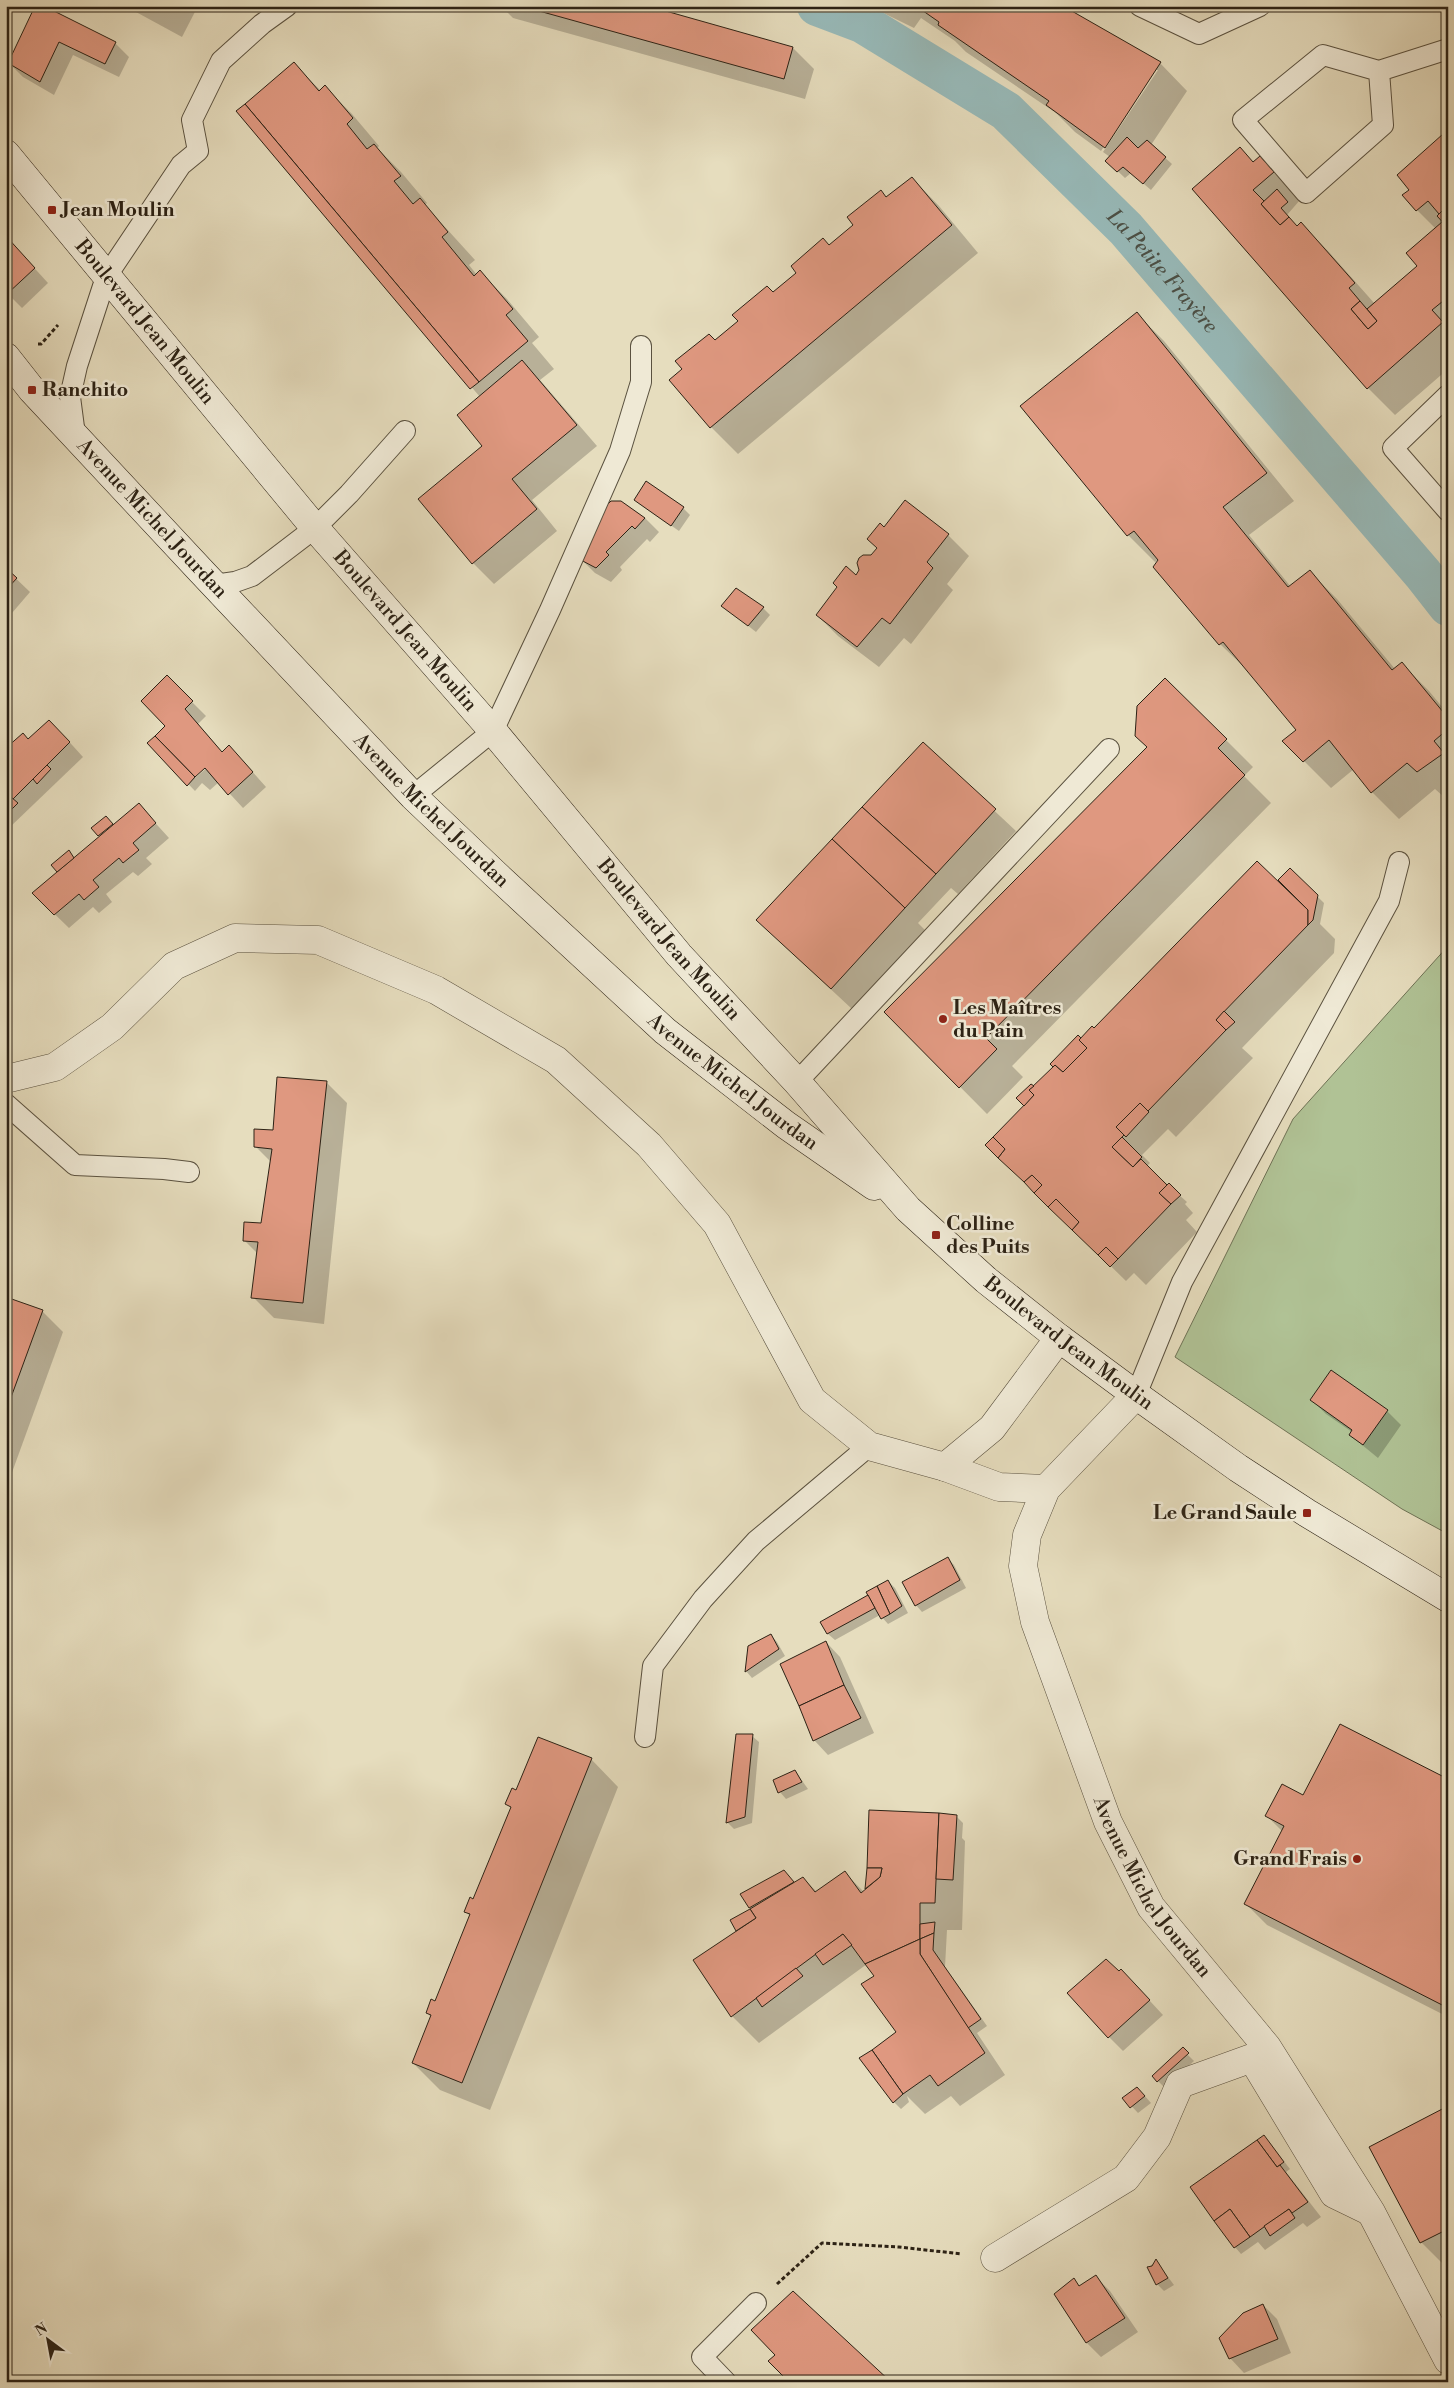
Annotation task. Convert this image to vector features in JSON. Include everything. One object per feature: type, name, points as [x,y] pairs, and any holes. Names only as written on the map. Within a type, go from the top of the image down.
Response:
[{"type":"main road","name":"Boulevard Jean Moulin","points":[[6,154],[106,277],[280,483],[315,528],[493,731],[679,955],[797,1082],[908,1209],[986,1280],[1136,1395],[1238,1468],[1306,1513],[1448,1598]]},
{"type":"main road","name":"Avenue Michel Jourdan","points":[[6,357],[32,390],[413,796],[666,1031],[786,1125],[908,1209]]},
{"type":"main road","points":[[6,1079],[55,1067],[112,1028],[174,966],[235,938],[318,940],[436,990],[556,1060],[649,1145],[717,1224],[812,1400],[869,1446],[945,1467],[999,1487],[1046,1489]]},
{"type":"main road","points":[[945,1467],[992,1428],[1060,1338]]},
{"type":"main road","name":"Avenue Michel Jourdan","points":[[1136,1395],[1046,1489],[1027,1535],[1023,1566],[1035,1622],[1108,1822],[1151,1907],[1267,2047],[1371,2212],[1448,2360]]},
{"type":"main road","points":[[995,2258],[1126,2178],[1157,2137],[1180,2084],[1252,2058],[1334,2194],[1371,2212]]},
{"type":"lane","points":[[75,435],[70,397],[77,366],[106,277],[181,165],[198,151],[192,120],[221,61],[262,24],[287,6]]},
{"type":"lane","points":[[1140,6],[1199,34],[1260,6]]},
{"type":"lane","points":[[1379,71],[1383,125],[1306,193],[1243,120],[1323,55],[1379,71],[1448,50]]},
{"type":"lane","points":[[413,796],[493,731],[550,610],[620,451],[641,382],[641,346]]},
{"type":"lane","points":[[1448,395],[1393,448],[1448,511]]},
{"type":"lane","points":[[214,585],[235,582],[252,576],[315,528],[349,494],[405,431]]},
{"type":"lane","points":[[797,1082],[1109,749]]},
{"type":"lane","points":[[1136,1395],[1182,1282],[1389,900],[1399,862]]},
{"type":"lane","points":[[6,1104],[75,1165],[164,1168],[189,1172]]},
{"type":"lane","points":[[645,1737],[653,1666],[703,1599],[756,1541],[869,1446]]},
{"type":"lane","points":[[726,2382],[702,2357],[756,2303]]},
{"type":"path","points":[[33,343],[41,344],[58,324]]},
{"type":"path","points":[[756,2303],[822,2243],[899,2247],[995,2258]]},
{"type":"green space","points":[[1448,946],[1448,1534],[1402,1509],[1175,1357],[1293,1119]]},
{"type":"building","points":[[35,6],[44,6],[116,42],[105,64],[59,42],[40,82],[8,63]]},
{"type":"building","points":[[146,6],[157,6],[155,11]]},
{"type":"building","points":[[521,6],[648,6],[793,47],[784,79]]},
{"type":"building","points":[[916,6],[1063,6],[1161,62],[1105,148],[1046,105],[1049,101],[938,25],[939,22]]},
{"type":"building","points":[[294,62],[319,91],[325,85],[353,118],[347,124],[367,149],[374,144],[401,176],[394,181],[413,204],[420,198],[448,232],[442,237],[474,276],[480,270],[513,309],[506,315],[528,341],[479,382],[245,104]]},
{"type":"building","points":[[245,104],[479,382],[470,389],[236,111]]},
{"type":"building","points":[[1443,134],[1448,140],[1448,208],[1446,207],[1439,214],[1428,201],[1416,211],[1402,195],[1409,190],[1397,175]]},
{"type":"building","points":[[1127,137],[1138,148],[1147,140],[1166,157],[1143,184],[1123,167],[1117,172],[1105,161]]},
{"type":"building","points":[[1240,147],[1253,162],[1260,156],[1274,172],[1253,190],[1264,201],[1261,204],[1280,225],[1289,217],[1297,226],[1301,222],[1355,283],[1349,288],[1360,301],[1351,309],[1368,329],[1377,321],[1367,309],[1417,266],[1406,253],[1442,222],[1448,228],[1448,297],[1432,310],[1443,322],[1367,389],[1192,189]]},
{"type":"building","points":[[912,177],[952,225],[710,428],[669,380],[682,369],[675,361],[709,334],[715,340],[738,321],[732,315],[767,286],[773,292],[796,273],[791,266],[823,238],[829,245],[853,225],[847,217],[881,190],[886,197]]},
{"type":"building","points":[[1277,189],[1288,202],[1281,208],[1289,217],[1280,225],[1261,204]]},
{"type":"building","points":[[1446,207],[1448,208],[1448,228],[1437,216]]},
{"type":"building","points":[[6,236],[35,268],[7,294],[6,294]]},
{"type":"building","points":[[1360,301],[1377,321],[1368,329],[1351,309]]},
{"type":"building","points":[[1137,312],[1267,473],[1223,507],[1288,587],[1310,570],[1392,670],[1402,662],[1448,718],[1448,729],[1434,741],[1444,753],[1417,772],[1407,763],[1371,793],[1329,740],[1303,762],[1282,741],[1296,730],[1223,642],[1219,645],[1153,567],[1158,560],[1134,531],[1127,536],[1020,406]]},
{"type":"building","points":[[522,360],[577,425],[512,479],[537,509],[472,564],[418,499],[482,446],[457,415]]},
{"type":"building","points":[[646,481],[684,507],[671,526],[634,500]]},
{"type":"building","points":[[905,500],[949,534],[927,562],[933,568],[890,624],[882,618],[857,647],[816,615],[837,587],[833,583],[846,566],[856,575],[859,570],[857,563],[859,558],[863,555],[871,555],[877,548],[867,539],[880,523],[884,527]]},
{"type":"building","points":[[611,501],[621,501],[645,518],[635,529],[632,526],[606,552],[609,555],[596,568],[579,559],[607,505]]},
{"type":"building","points":[[6,568],[17,578],[6,590]]},
{"type":"building","points":[[736,588],[764,607],[748,626],[721,606]]},
{"type":"building","points":[[167,675],[193,701],[185,709],[222,752],[229,745],[253,772],[228,795],[205,768],[195,777],[155,736],[165,726],[141,701]]},
{"type":"building","points":[[1165,678],[1227,739],[1218,748],[1245,775],[986,1038],[997,1049],[959,1088],[884,1012],[1147,747],[1135,736],[1137,706]]},
{"type":"building","points":[[49,720],[70,742],[13,799],[11,797],[6,802],[6,761],[12,756],[6,748],[23,733],[28,739]]},
{"type":"building","points":[[155,736],[195,777],[187,786],[147,743]]},
{"type":"building","points":[[923,742],[996,809],[936,874],[862,807]]},
{"type":"building","points":[[47,765],[51,769],[37,784],[33,779]]},
{"type":"building","points":[[11,797],[18,803],[6,815],[6,802]]},
{"type":"building","points":[[139,803],[156,823],[133,843],[139,850],[123,863],[119,858],[93,880],[99,887],[84,900],[79,894],[54,915],[32,893]]},
{"type":"building","points":[[862,807],[936,874],[905,908],[832,839]]},
{"type":"building","points":[[106,816],[113,824],[98,836],[91,828]]},
{"type":"building","points":[[832,839],[905,908],[831,989],[756,920]]},
{"type":"building","points":[[69,850],[74,858],[57,872],[51,865]]},
{"type":"building","points":[[1257,861],[1308,910],[1308,925],[1216,1020],[1226,1030],[1148,1111],[1140,1103],[1116,1127],[1124,1135],[1112,1147],[1133,1167],[1141,1159],[1167,1185],[1159,1193],[1171,1204],[1118,1259],[1106,1247],[1098,1255],[1072,1230],[1079,1222],[1056,1199],[1048,1207],[1034,1193],[1042,1185],[1032,1175],[1024,1182],[998,1158],[1005,1149],[993,1137],[1034,1095],[1029,1090],[1055,1065],[1063,1072],[1087,1048],[1079,1040],[1092,1026],[1094,1028]]},
{"type":"building","points":[[1290,868],[1318,895],[1313,920],[1308,925],[1308,910],[1278,880]]},
{"type":"building","points":[[1224,1011],[1235,1022],[1226,1030],[1216,1020]]},
{"type":"building","points":[[1078,1035],[1081,1038],[1079,1040],[1087,1048],[1063,1072],[1055,1065],[1053,1067],[1050,1064]]},
{"type":"building","points":[[277,1077],[327,1081],[303,1303],[251,1298],[258,1242],[243,1241],[244,1222],[261,1223],[272,1149],[254,1147],[254,1129],[273,1130]]},
{"type":"building","points":[[1031,1084],[1034,1086],[1029,1090],[1034,1095],[1024,1106],[1016,1098]]},
{"type":"building","points":[[1140,1103],[1149,1112],[1126,1137],[1116,1127]]},
{"type":"building","points":[[993,1137],[1005,1149],[998,1158],[985,1145]]},
{"type":"building","points":[[1122,1137],[1142,1157],[1133,1167],[1112,1147]]},
{"type":"building","points":[[1032,1175],[1042,1185],[1034,1193],[1024,1182]]},
{"type":"building","points":[[1169,1183],[1181,1195],[1171,1204],[1159,1193]]},
{"type":"building","points":[[1056,1199],[1079,1222],[1072,1230],[1048,1207]]},
{"type":"building","points":[[1106,1247],[1118,1259],[1110,1267],[1098,1255]]},
{"type":"building","points":[[6,1297],[43,1310],[6,1411]]},
{"type":"building","points":[[1331,1370],[1388,1410],[1363,1445],[1349,1435],[1352,1430],[1310,1400]]},
{"type":"building","points":[[948,1557],[960,1580],[915,1606],[902,1582]]},
{"type":"building","points":[[888,1580],[902,1606],[890,1614],[877,1586]]},
{"type":"building","points":[[877,1586],[890,1614],[881,1619],[866,1592]]},
{"type":"building","points":[[868,1595],[875,1608],[827,1634],[820,1622]]},
{"type":"building","points":[[771,1634],[779,1649],[745,1672],[748,1646]]},
{"type":"building","points":[[826,1641],[844,1685],[799,1706],[780,1664]]},
{"type":"building","points":[[844,1685],[861,1718],[813,1741],[799,1706]]},
{"type":"building","name":"Grand Frais","points":[[1340,1724],[1448,1779],[1448,2008],[1244,1904],[1284,1826],[1265,1816],[1282,1784],[1303,1795]]},
{"type":"building","points":[[736,1734],[753,1734],[745,1817],[726,1823]]},
{"type":"building","points":[[538,1737],[592,1758],[462,2083],[412,2063],[431,2015],[426,2013],[431,1999],[435,2001],[470,1914],[464,1912],[470,1897],[473,1899],[511,1807],[505,1804],[512,1788],[516,1790]]},
{"type":"building","points":[[795,1770],[802,1782],[778,1793],[773,1780]]},
{"type":"building","points":[[869,1810],[939,1813],[935,1903],[920,1903],[920,1939],[865,1964],[843,1934],[731,2017],[693,1960],[756,1918],[750,1909],[803,1877],[815,1892],[845,1871],[861,1893],[880,1877],[882,1868],[867,1868]]},
{"type":"building","points":[[939,1813],[957,1815],[953,1880],[936,1879]]},
{"type":"building","points":[[867,1868],[882,1868],[880,1877],[865,1889]]},
{"type":"building","points":[[784,1870],[794,1882],[749,1908],[740,1894]]},
{"type":"building","points":[[750,1909],[756,1918],[736,1931],[730,1920]]},
{"type":"building","points":[[935,1922],[934,1933],[920,1939],[920,1924]]},
{"type":"building","points":[[934,1933],[933,1950],[981,2019],[968,2028],[920,1954],[920,1939]]},
{"type":"building","points":[[843,1934],[852,1945],[823,1965],[815,1954]]},
{"type":"building","points":[[920,1939],[920,1954],[985,2053],[938,2086],[930,2075],[903,2094],[872,2050],[896,2032],[861,1984],[874,1976],[865,1964]]},
{"type":"building","points":[[1106,1959],[1119,1971],[1121,1969],[1150,2000],[1108,2038],[1067,1993]]},
{"type":"building","points":[[796,1968],[803,1976],[762,2007],[756,1998]]},
{"type":"building","points":[[1183,2047],[1189,2053],[1157,2082],[1152,2076]]},
{"type":"building","points":[[872,2050],[903,2094],[893,2103],[859,2058]]},
{"type":"building","points":[[1137,2087],[1145,2096],[1130,2108],[1122,2098]]},
{"type":"building","points":[[1448,2106],[1448,2229],[1420,2243],[1369,2147]]},
{"type":"building","points":[[1264,2135],[1284,2162],[1277,2167],[1257,2140]]},
{"type":"building","points":[[1257,2140],[1277,2167],[1280,2165],[1308,2202],[1292,2213],[1289,2209],[1250,2237],[1230,2209],[1214,2221],[1190,2187]]},
{"type":"building","points":[[1230,2209],[1250,2237],[1234,2248],[1214,2221]]},
{"type":"building","points":[[1289,2209],[1295,2218],[1270,2236],[1264,2226]]},
{"type":"building","points":[[1156,2259],[1168,2278],[1156,2285],[1147,2267],[1152,2266]]},
{"type":"building","points":[[1096,2275],[1125,2318],[1086,2343],[1054,2294],[1074,2278],[1079,2286]]},
{"type":"building","points":[[793,2291],[891,2382],[789,2382],[768,2361],[775,2355],[751,2330]]},
{"type":"building","points":[[1263,2304],[1278,2339],[1229,2359],[1219,2338],[1243,2313]]},
{"type":"waterway","name":"La Petite Frayère","points":[[817,6],[862,23],[1006,111],[1126,229],[1423,574],[1448,606]]},
{"type":"place","name":"Jean Moulin","points":[[52,210]]},
{"type":"place","name":"Ranchito","points":[[32,390]]},
{"type":"place","name":"Les Maîtres du Pain","points":[[943,1019]]},
{"type":"place","name":"Colline des Puits","points":[[936,1235]]},
{"type":"place","name":"Le Grand Saule","points":[[1307,1513]]},
{"type":"place","name":"Grand Frais","points":[[1357,1859]]}]
